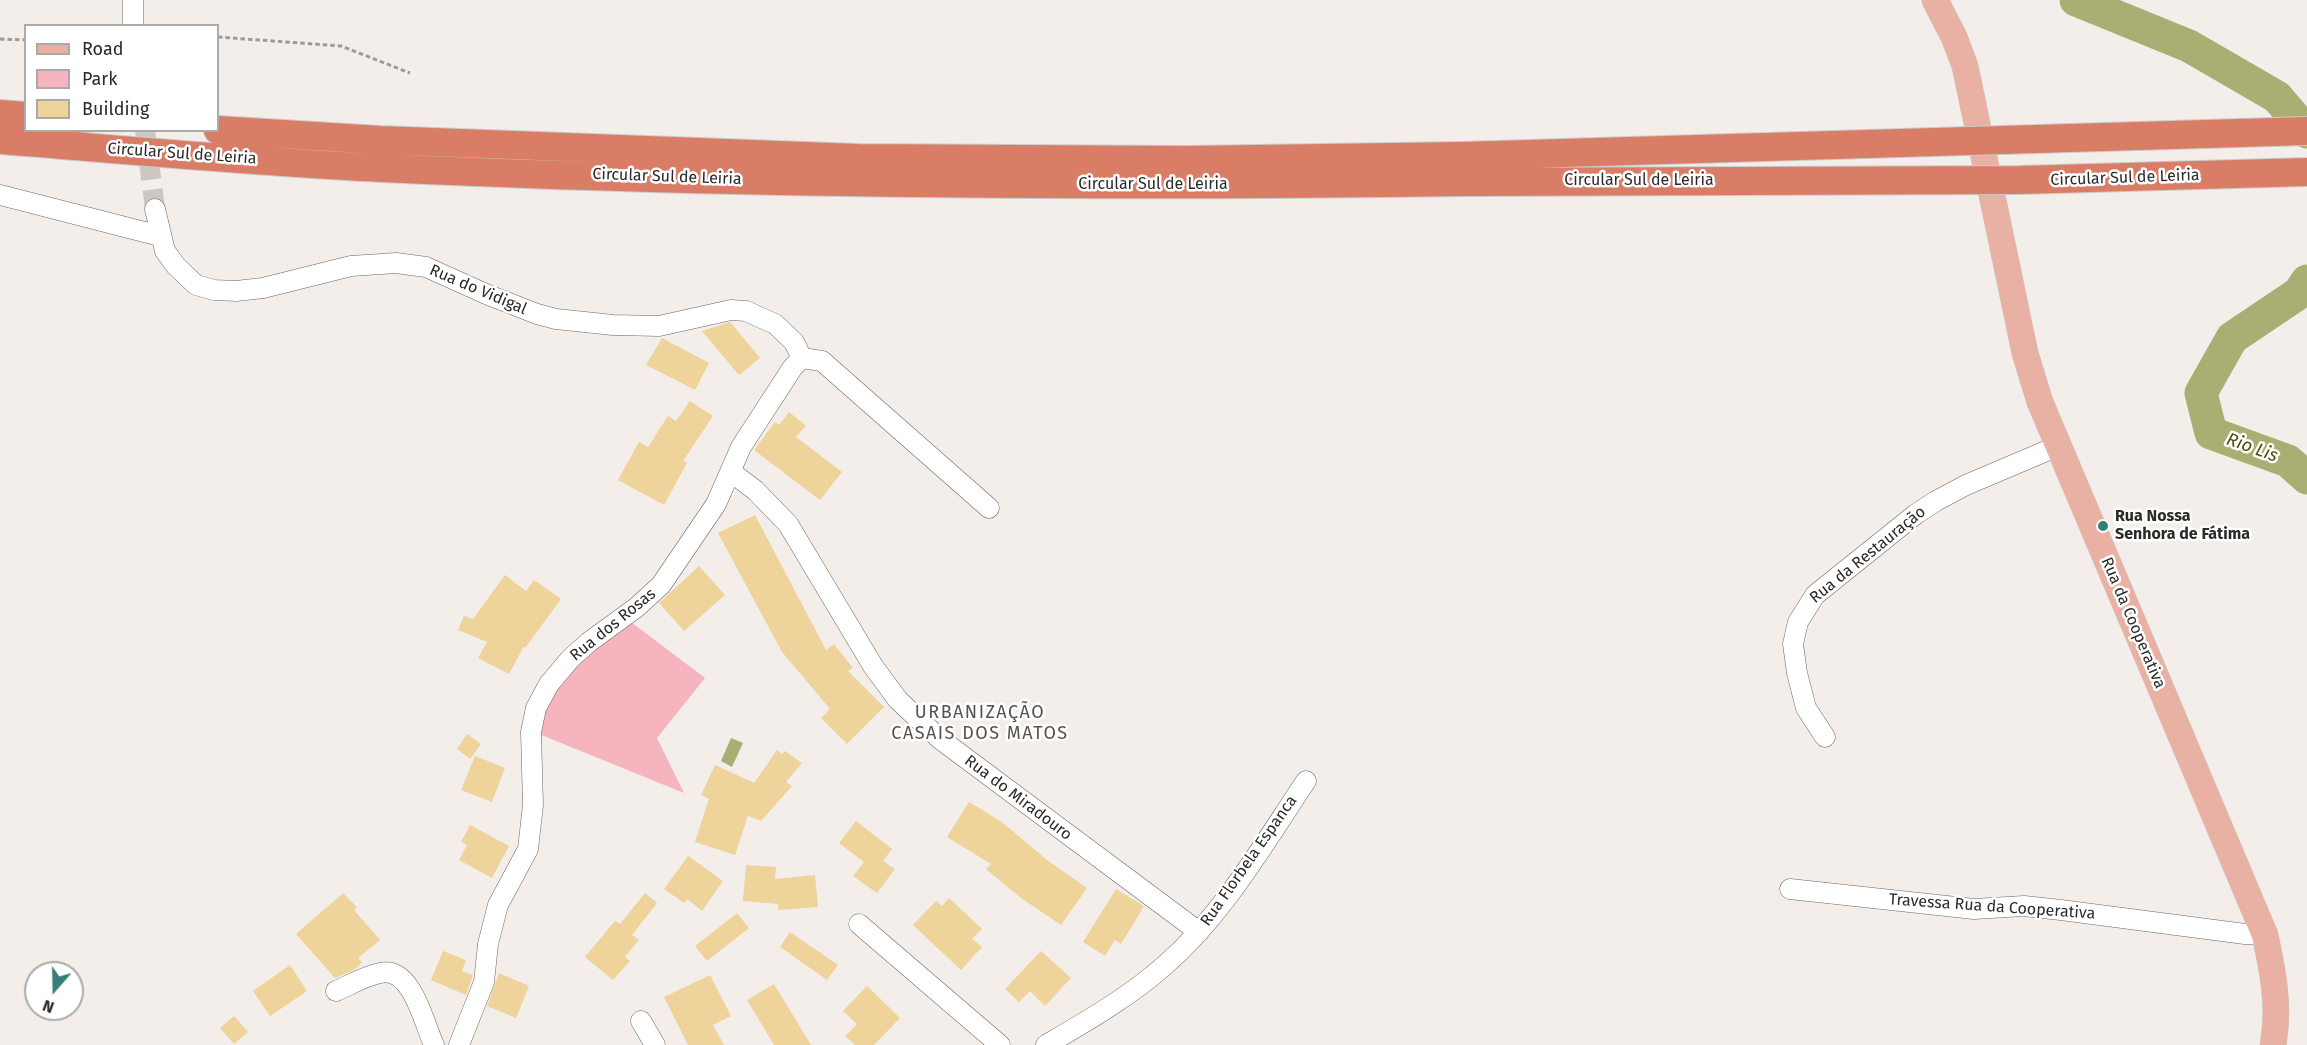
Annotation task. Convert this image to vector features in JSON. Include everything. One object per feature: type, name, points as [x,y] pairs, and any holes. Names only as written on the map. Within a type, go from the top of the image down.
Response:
[{"type":"highway","points":[[0,114],[24,116]]},
{"type":"highway","name":"Circular Sul de Leiria","points":[[219,130],[380,140],[858,158],[1186,160],[1463,169],[2008,181],[2307,172]]},
{"type":"highway","name":"Circular Sul de Leiria","points":[[0,140],[381,168],[868,184],[1188,186],[1463,169],[2307,131]]},
{"type":"main road","name":"Rua da Cooperativa","points":[[1935,0],[1954,37],[1965,66],[2025,353],[2040,402],[2265,935],[2276,998],[2276,1027],[2272,1045]]},
{"type":"street","points":[[133,0],[133,24]]},
{"type":"street","points":[[0,195],[160,236]]},
{"type":"street","name":"Rua do Vidigal","points":[[155,209],[165,251],[185,276],[196,285],[214,290],[236,291],[263,288],[351,266],[396,263],[426,267],[470,288],[537,314],[564,320],[613,325],[659,326],[731,310],[746,311],[775,324],[794,342],[802,358]]},
{"type":"street","points":[[802,358],[822,361],[989,508]]},
{"type":"street","name":"Rua dos Rosas","points":[[459,1045],[484,982],[488,944],[498,905],[528,849],[533,805],[531,732],[536,708],[549,684],[571,658],[589,642],[625,617],[661,585],[716,504],[741,447],[802,358]]},
{"type":"street","name":"Rua da Restauração","points":[[1825,737],[1806,708],[1797,673],[1793,644],[1797,622],[1804,608],[1815,595],[1916,514],[1966,485],[2058,446]]},
{"type":"street","name":"Rua do Miradouro","points":[[731,472],[756,490],[788,524],[873,666],[898,700],[940,739],[1199,932]]},
{"type":"street","name":"Rua Florbela Espanca","points":[[1046,1045],[1129,993],[1164,966],[1199,932],[1258,852],[1306,781]]},
{"type":"street","name":"Travessa Rua da Cooperativa","points":[[1790,889],[1974,909],[2024,906],[2265,935]]},
{"type":"street","points":[[859,924],[1000,1045]]},
{"type":"street","points":[[336,991],[381,972],[398,975],[406,982],[413,994],[434,1045]]},
{"type":"street","points":[[641,1021],[655,1045]]},
{"type":"path","points":[[219,37],[341,46],[410,73]]},
{"type":"path","points":[[0,39],[24,40]]},
{"type":"green space","points":[[627,619],[705,678],[657,738],[684,793],[534,732],[552,685]]},
{"type":"shaded area","points":[[731,738],[743,743],[732,767],[721,761]]},
{"type":"building","points":[[730,322],[760,358],[739,375],[702,331]]},
{"type":"building","points":[[662,338],[709,363],[695,390],[646,365]]},
{"type":"building","points":[[690,401],[713,416],[683,461],[687,463],[664,505],[618,480],[639,442],[648,447],[668,416],[676,421]]},
{"type":"building","points":[[789,412],[806,426],[796,437],[842,472],[820,500],[754,450],[775,422],[779,425]]},
{"type":"building","points":[[755,515],[826,650],[834,644],[853,668],[848,671],[884,707],[847,744],[821,718],[830,709],[782,652],[718,533]]},
{"type":"building","points":[[699,566],[725,595],[684,631],[659,603]]},
{"type":"building","points":[[505,575],[526,591],[534,580],[561,599],[525,648],[524,646],[509,674],[478,658],[487,642],[458,630],[464,616],[473,619]]},
{"type":"building","points":[[467,734],[481,744],[470,759],[457,749]]},
{"type":"building","points":[[777,750],[782,754],[785,751],[802,763],[786,782],[792,786],[761,821],[748,816],[735,855],[695,842],[709,799],[701,795],[715,765],[754,783]]},
{"type":"building","points":[[475,756],[505,768],[492,802],[461,790]]},
{"type":"building","points":[[969,802],[1002,822],[1047,860],[1087,888],[1061,925],[1021,898],[986,869],[991,864],[947,837]]},
{"type":"building","points":[[856,821],[892,849],[883,861],[895,869],[877,893],[853,876],[864,862],[839,843]]},
{"type":"building","points":[[470,825],[509,846],[492,878],[459,860],[467,845],[461,842]]},
{"type":"building","points":[[688,856],[723,881],[702,911],[687,899],[684,903],[664,889]]},
{"type":"building","points":[[746,865],[776,867],[775,879],[815,875],[818,907],[778,910],[778,904],[743,901]]},
{"type":"building","points":[[1116,889],[1144,906],[1121,944],[1115,940],[1105,956],[1083,942]]},
{"type":"building","points":[[343,893],[357,907],[354,910],[380,940],[358,958],[362,962],[354,970],[335,978],[296,934]]},
{"type":"building","points":[[645,893],[657,903],[632,935],[639,940],[625,957],[630,961],[613,980],[585,957],[615,921],[620,924]]},
{"type":"building","points":[[949,898],[982,929],[972,939],[982,947],[961,970],[913,925],[936,901],[942,906]]},
{"type":"building","points":[[737,913],[749,928],[707,961],[695,946]]},
{"type":"building","points":[[790,932],[838,965],[827,980],[780,947]]},
{"type":"building","points":[[443,951],[466,960],[462,971],[473,975],[466,995],[431,980]]},
{"type":"building","points":[[1041,951],[1071,978],[1045,1006],[1030,991],[1019,1002],[1005,989]]},
{"type":"building","points":[[290,965],[307,991],[270,1016],[253,991]]},
{"type":"building","points":[[499,973],[529,986],[516,1018],[487,1006]]},
{"type":"building","points":[[710,975],[731,1016],[713,1025],[724,1045],[688,1045],[664,997]]},
{"type":"building","points":[[774,984],[811,1045],[774,1045],[747,1000]]},
{"type":"building","points":[[867,986],[900,1018],[874,1045],[855,1045],[845,1036],[857,1024],[843,1011]]},
{"type":"building","points":[[234,1016],[248,1032],[234,1044],[220,1028]]},
{"type":"waterway","name":"Rio Lis","points":[[2076,0],[2189,46],[2277,97],[2307,132]]},
{"type":"waterway","name":"Rio Lis","points":[[2307,281],[2299,293],[2232,338],[2201,393],[2211,433],[2288,461],[2307,478]]},
{"type":"tunnel","points":[[145,132],[155,209]]},
{"type":"place","name":"Rua Nossa Senhora de Fátima","points":[[2103,526]]},
{"type":"district","name":"URBANIZAÇÃO CASAIS DOS MATOS","points":[[980,723]]}]
